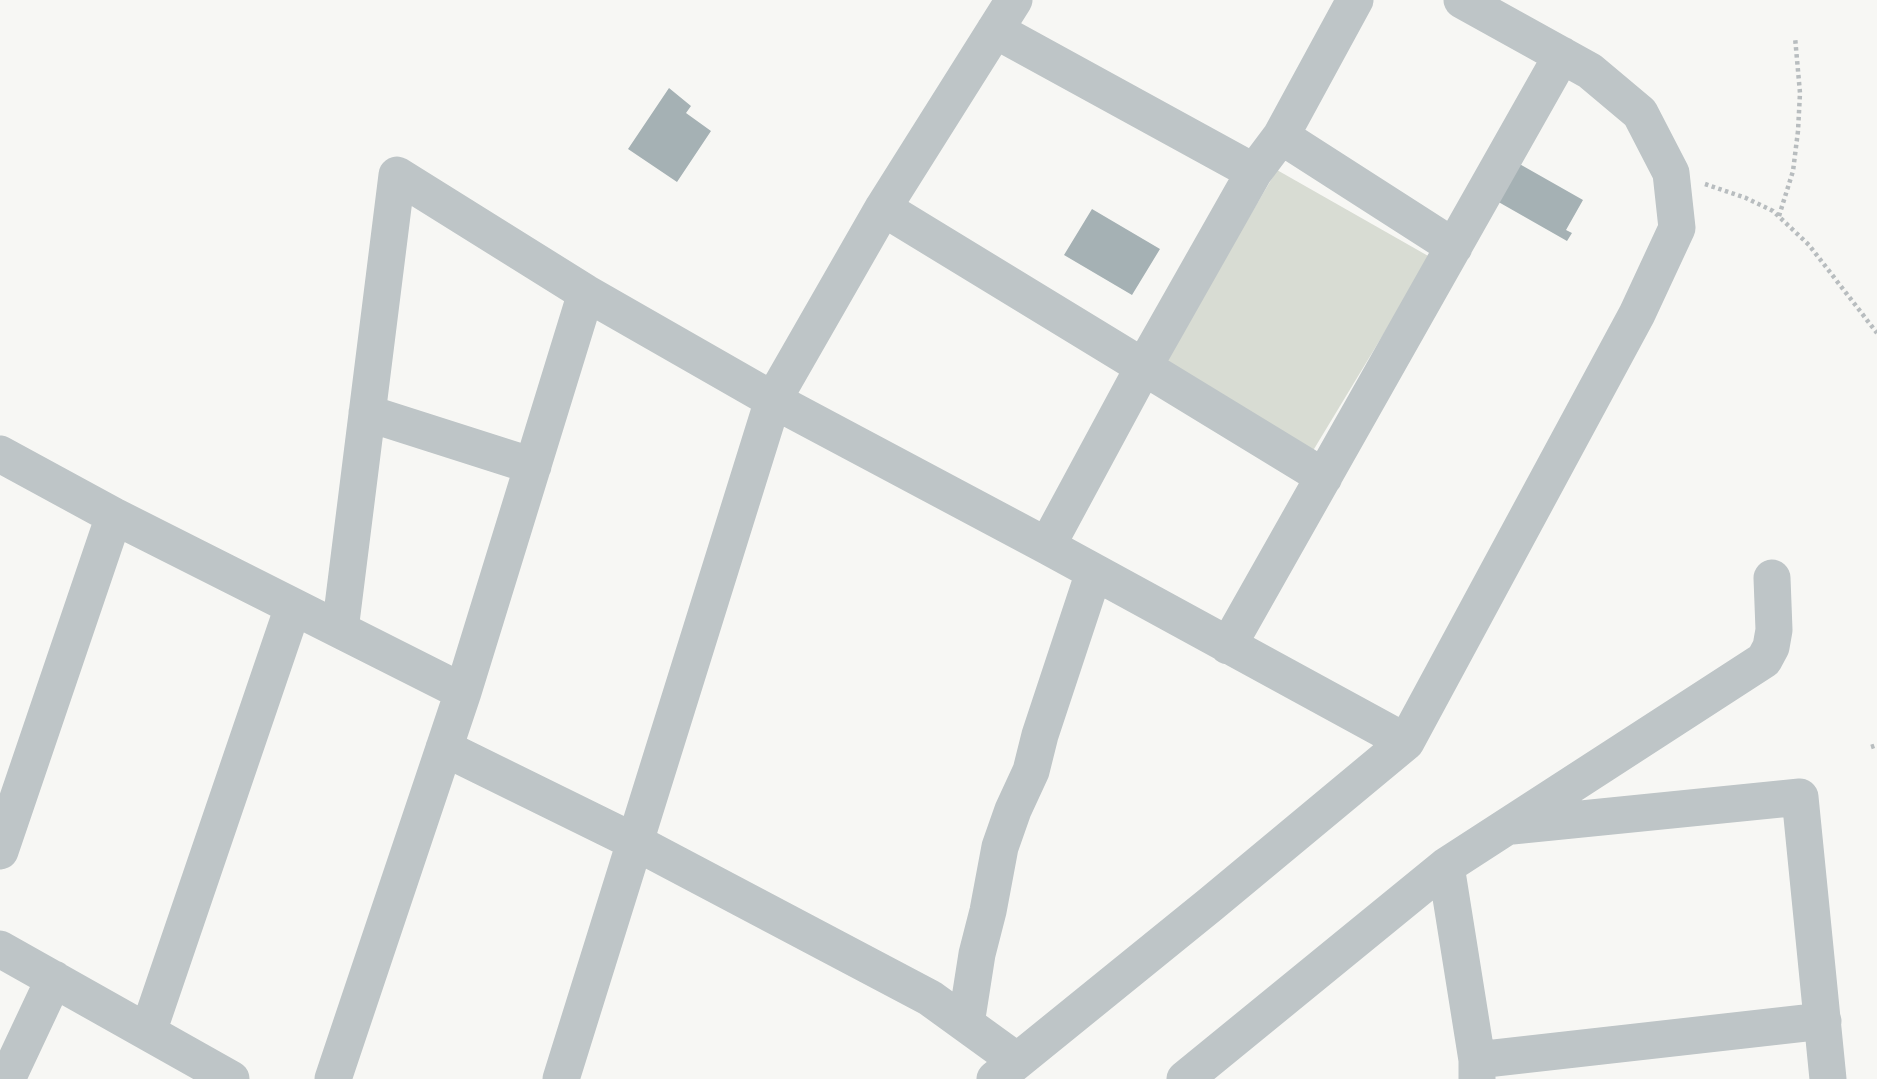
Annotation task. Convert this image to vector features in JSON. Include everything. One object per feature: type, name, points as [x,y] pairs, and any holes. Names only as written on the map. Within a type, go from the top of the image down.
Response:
[{"type":"street","points":[[1047,546],[1143,368],[1254,172],[1281,136],[1355,0]]},
{"type":"street","points":[[444,748],[633,841],[930,998],[966,1024],[1006,1070],[1406,742],[1637,314],[1676,228],[1671,173],[1640,113],[1590,71],[1462,0]]},
{"type":"street","points":[[561,1079],[633,841],[773,400],[883,208],[1004,15],[1254,172]]},
{"type":"street","points":[[1228,646],[1562,55]]},
{"type":"street","points":[[1281,136],[1454,247]]},
{"type":"street","points":[[340,630],[397,175],[586,293],[773,400],[1406,742]]},
{"type":"street","points":[[883,208],[1324,477]]},
{"type":"street","points":[[333,1079],[463,692],[586,293]]},
{"type":"street","points":[[367,413],[533,466]]},
{"type":"street","points":[[0,453],[114,516],[463,692]]},
{"type":"street","points":[[0,850],[114,516]]},
{"type":"street","points":[[966,1024],[976,954],[988,911],[1000,847],[1031,771],[1040,735],[1094,572]]},
{"type":"street","points":[[1185,1079],[1446,866],[1764,660],[1771,647],[1774,630],[1772,578]]},
{"type":"street","points":[[148,1032],[293,607]]},
{"type":"street","points":[[1504,827],[1800,797],[1828,1079]]},
{"type":"street","points":[[1446,866],[1477,1070],[1823,1021]]},
{"type":"street","points":[[0,949],[231,1079]]},
{"type":"street","points":[[7,1079],[54,979]]},
{"type":"path","points":[[1779,216],[1793,171],[1798,131],[1800,93],[1795,37]]},
{"type":"path","points":[[1671,173],[1746,198],[1773,211],[1809,245],[1877,333]]},
{"type":"shaded area","points":[[1277,170],[1430,257],[1311,454],[1160,367]]},
{"type":"building","points":[[669,88],[691,106],[686,113],[711,131],[677,182],[628,149]]},
{"type":"building","points":[[1516,162],[1583,200],[1566,230],[1572,233],[1567,241],[1495,200]]},
{"type":"building","points":[[1092,209],[1160,249],[1132,295],[1064,255]]}]
